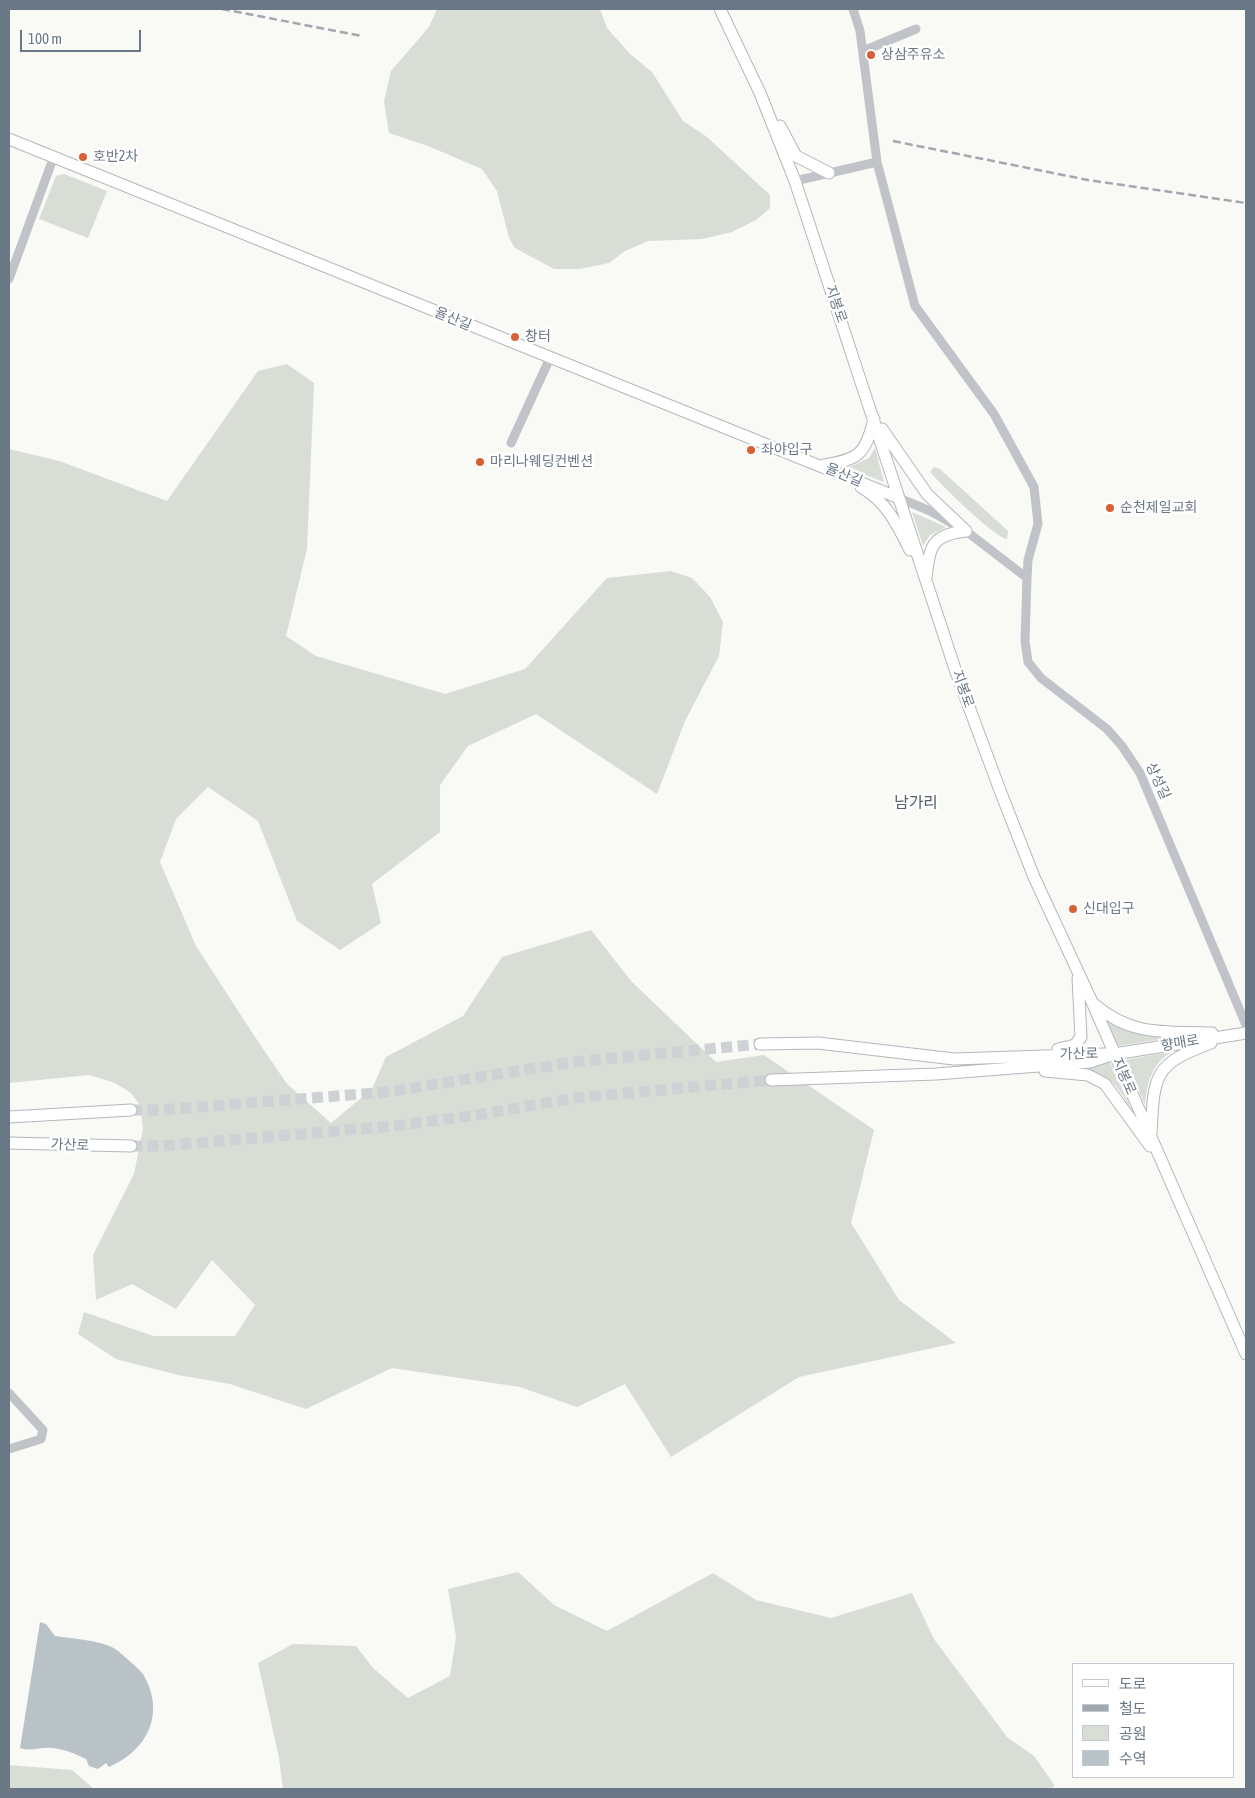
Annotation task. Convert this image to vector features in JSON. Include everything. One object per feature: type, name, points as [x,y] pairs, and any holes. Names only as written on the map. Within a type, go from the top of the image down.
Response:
[{"type":"main road","name":"지봉로","points":[[720,9],[764,102],[795,180],[926,580],[986,753],[1034,877],[1092,1002],[1246,1354]]},
{"type":"main road","points":[[764,102],[781,126],[796,156],[829,173]]},
{"type":"main road","name":"율산길","points":[[9,139],[328,266],[550,358],[899,498]]},
{"type":"main road","points":[[822,466],[841,462],[863,451],[868,444],[874,417]]},
{"type":"main road","points":[[874,417],[927,494],[966,531]]},
{"type":"main road","points":[[822,466],[864,489],[885,507],[893,517],[926,580]]},
{"type":"main road","points":[[926,580],[931,547],[943,535],[966,531]]},
{"type":"main road","points":[[1001,1063],[1066,1048],[1079,1042],[1082,1024],[1077,969]]},
{"type":"main road","points":[[1092,1002],[1112,1019],[1130,1026],[1152,1031],[1241,1033]]},
{"type":"main road","points":[[1151,1136],[1153,1096],[1159,1075],[1169,1062],[1183,1054],[1241,1033]]},
{"type":"main road","name":"향매로","points":[[1114,1054],[1241,1033]]},
{"type":"main road","name":"가산로","points":[[760,1044],[818,1043],[1001,1063],[1090,1062],[1114,1054]]},
{"type":"main road","points":[[1001,1063],[1077,1073],[1097,1079],[1110,1089],[1162,1163]]},
{"type":"main road","name":"가산로","points":[[771,1080],[936,1074],[1001,1063]]},
{"type":"main road","points":[[9,1117],[131,1110]]},
{"type":"main road","name":"가산로","points":[[9,1142],[131,1146]]},
{"type":"street","name":"상성길","points":[[853,9],[863,51],[877,162],[915,306],[994,414],[1034,487],[1038,524],[1028,560],[1025,641],[1028,662],[1040,678],[1107,729],[1122,746],[1140,773],[1241,1001],[1246,1025]]},
{"type":"street","points":[[863,51],[916,29]]},
{"type":"street","points":[[9,279],[54,156]]},
{"type":"street","points":[[795,180],[877,162]]},
{"type":"street","points":[[511,443],[550,358]]},
{"type":"street","points":[[899,498],[930,511],[966,531],[1027,578]]},
{"type":"street","points":[[9,1392],[42,1430],[41,1439],[9,1450]]},
{"type":"green space","points":[[437,9],[600,9],[607,28],[630,54],[652,72],[683,121],[707,137],[770,195],[770,208],[756,220],[732,232],[702,239],[648,241],[625,251],[609,263],[580,269],[554,269],[515,248],[509,238],[497,191],[482,169],[428,146],[389,133],[384,101],[391,71],[429,27]]},
{"type":"green space","points":[[64,174],[107,191],[88,238],[39,219],[56,176]]},
{"type":"green space","points":[[287,364],[314,383],[307,549],[286,636],[316,656],[445,694],[525,669],[607,578],[671,571],[692,578],[710,597],[723,622],[719,656],[685,721],[657,794],[536,714],[468,746],[440,785],[440,832],[372,884],[381,923],[340,950],[297,921],[258,821],[208,787],[176,819],[160,862],[196,946],[287,1084],[331,1123],[372,1089],[386,1057],[463,1016],[502,957],[591,930],[632,982],[716,1062],[764,1055],[874,1130],[851,1223],[899,1300],[956,1343],[799,1377],[671,1457],[625,1384],[577,1407],[520,1387],[392,1368],[306,1409],[230,1384],[178,1375],[116,1359],[78,1334],[84,1312],[153,1336],[235,1336],[255,1305],[212,1260],[176,1309],[132,1284],[96,1300],[93,1255],[134,1174],[143,1129],[140,1105],[131,1093],[115,1083],[89,1075],[9,1083],[9,449],[59,461],[167,501],[258,371]]},
{"type":"green space","points":[[875,448],[884,482],[847,468],[869,458]]},
{"type":"green space","points":[[934,467],[940,469],[1008,531],[1007,539],[991,530],[945,488],[930,472]]},
{"type":"green space","points":[[912,512],[946,527],[930,535],[923,546]]},
{"type":"green space","points":[[1108,1023],[1141,1035],[1168,1038],[1118,1046]]},
{"type":"green space","points":[[1174,1051],[1160,1061],[1152,1074],[1147,1089],[1145,1105],[1125,1060]]},
{"type":"green space","points":[[1110,1062],[1133,1113],[1115,1085],[1101,1074],[1092,1071],[1068,1069]]},
{"type":"green space","points":[[518,1572],[554,1605],[607,1631],[713,1573],[756,1600],[831,1618],[912,1593],[934,1639],[1007,1737],[1034,1756],[1055,1786],[1050,1789],[283,1789],[279,1758],[258,1663],[293,1644],[356,1646],[373,1668],[408,1698],[450,1676],[456,1637],[448,1589]]},
{"type":"green space","points":[[9,1765],[72,1770],[94,1789],[9,1789]]},
{"type":"water","points":[[40,1622],[46,1624],[55,1636],[88,1640],[112,1647],[143,1674],[150,1688],[153,1716],[143,1740],[123,1760],[109,1767],[106,1763],[98,1769],[89,1766],[86,1759],[65,1751],[52,1748],[28,1750],[20,1748]]},
{"type":"tunnel","points":[[131,1110],[160,1110],[387,1092],[574,1062],[760,1044]]},
{"type":"tunnel","points":[[131,1146],[160,1146],[395,1126],[477,1115],[574,1098],[771,1080]]},
{"type":"railway","points":[[222,9],[362,36]]},
{"type":"railway","points":[[893,141],[1088,180],[1246,203]]},
{"type":"place","name":"상삼주유소","points":[[871,55]]},
{"type":"place","name":"호반2차","points":[[83,157]]},
{"type":"place","name":"창터","points":[[515,337]]},
{"type":"place","name":"좌야입구","points":[[751,450]]},
{"type":"place","name":"마리나웨딩컨벤션","points":[[480,462]]},
{"type":"place","name":"순천제일교회","points":[[1110,508]]},
{"type":"place","name":"신대입구","points":[[1073,909]]},
{"type":"district","name":"남가리","points":[[916,803]]}]
